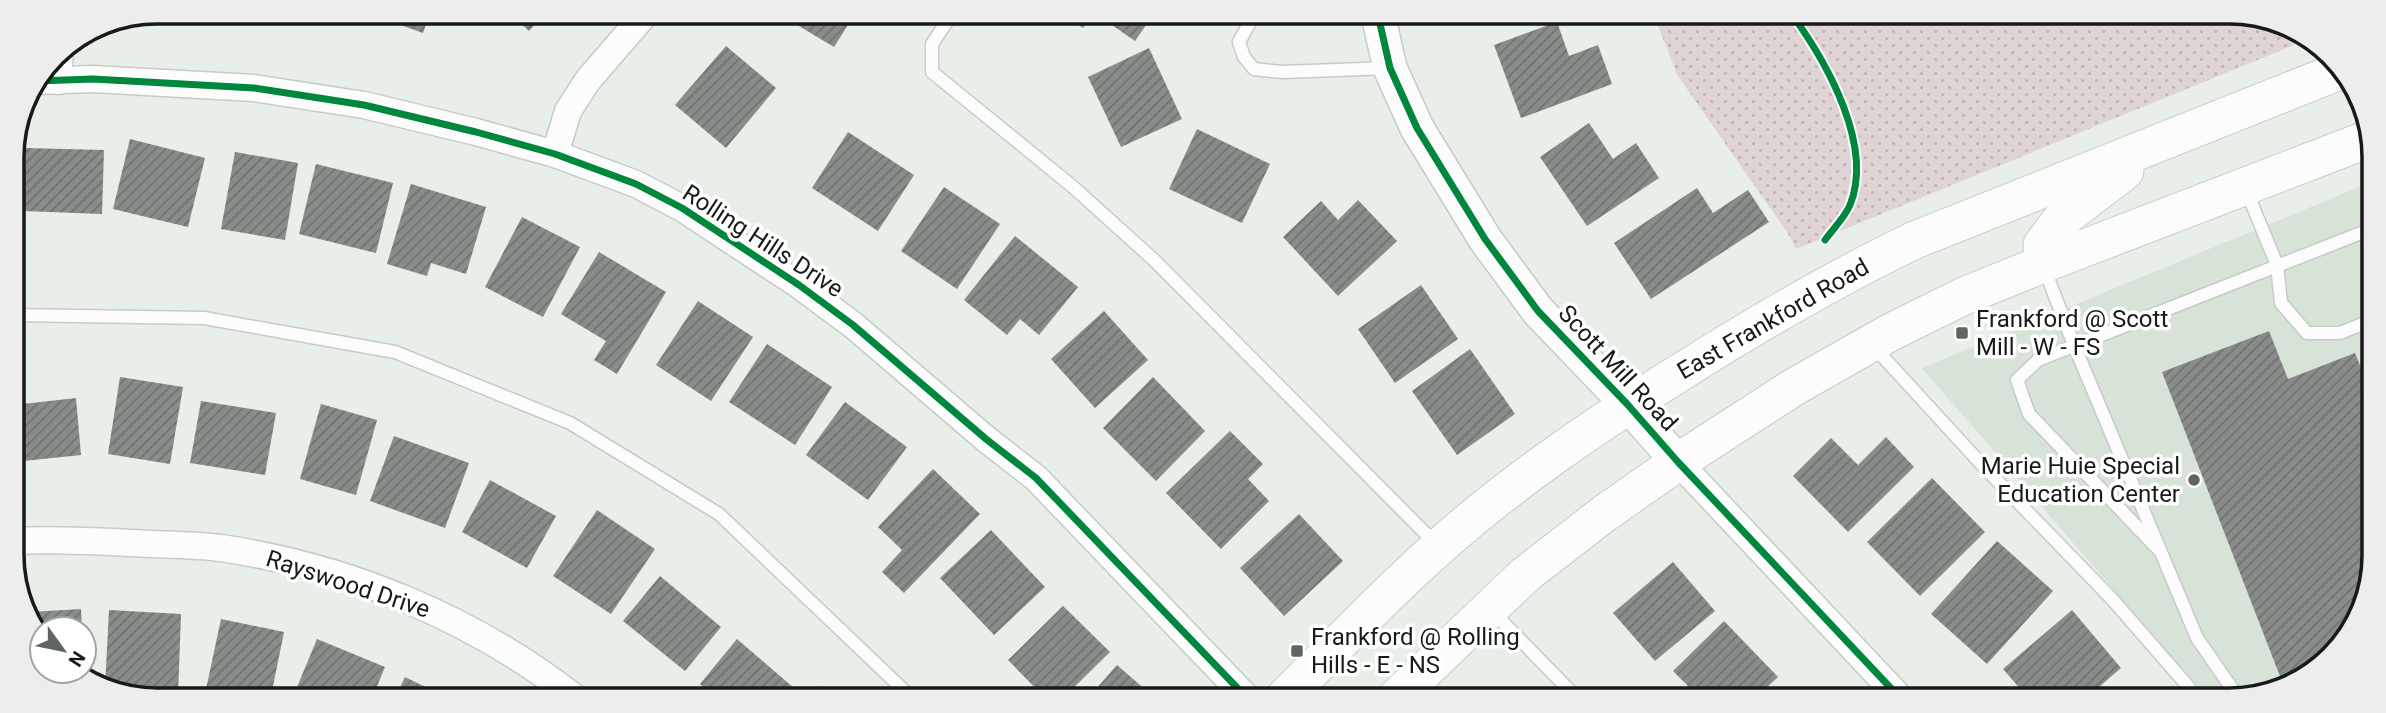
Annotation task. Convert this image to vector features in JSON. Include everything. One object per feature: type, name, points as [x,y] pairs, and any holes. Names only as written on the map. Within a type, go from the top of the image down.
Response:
[{"type":"main road","name":"East Frankford Road","points":[[1293,688],[1439,547],[1536,470],[1628,405],[1760,322],[1862,265],[1915,240],[2332,74]]},
{"type":"main road","points":[[2043,264],[2042,245],[2061,220],[2101,187],[2172,139]]},
{"type":"main road","points":[[1406,688],[1524,575],[1678,462],[1794,387],[1871,343],[1964,296],[2360,142]]},
{"type":"street","points":[[555,154],[568,111],[588,80],[636,24]]},
{"type":"street","name":"Scott Mill Road","points":[[1380,24],[1390,68],[1417,128],[1485,239],[1538,311],[1891,688]]},
{"type":"street","name":"Rolling Hills Drive","points":[[49,81],[93,79],[254,88],[365,105],[555,154],[636,184],[682,208],[799,285],[853,325],[986,439],[1036,478],[1237,688]]},
{"type":"street","name":"Rayswood Drive","points":[[24,540],[49,539],[219,547],[291,560],[396,595],[453,621],[509,650],[562,688]]},
{"type":"lane","points":[[945,24],[932,44],[932,72],[1072,186],[1154,260],[1439,547]]},
{"type":"lane","points":[[1249,24],[1239,41],[1244,57],[1254,68],[1282,72],[1390,68]]},
{"type":"lane","points":[[2245,186],[2277,265],[2281,303],[2307,333],[2340,333],[2362,324]]},
{"type":"lane","points":[[2160,551],[2029,414],[2017,380],[2038,360],[2362,232]]},
{"type":"lane","points":[[2043,264],[2074,345],[2197,638],[2231,688]]},
{"type":"lane","points":[[25,315],[204,318],[396,352],[570,423],[719,513],[902,688]]},
{"type":"lane","points":[[1871,343],[1984,467],[2112,599],[2189,688]]},
{"type":"lane","points":[[1490,608],[1567,688]]},
{"type":"path","points":[[1799,24],[1829,76],[1843,109],[1857,155],[1857,181],[1849,208],[1825,240]]},
{"type":"shaded area","points":[[1657,24],[2229,24],[2263,29],[2297,44],[1796,249],[1787,232],[1678,76]]},
{"type":"shaded area","name":"Marie Huie Special Education Center","points":[[2362,186],[2362,556],[2357,590],[2344,622],[2316,656],[2280,678],[2255,686],[2199,688],[1922,368]]},
{"type":"building","points":[[398,24],[426,24],[423,33]]},
{"type":"building","points":[[522,24],[536,24],[529,31]]},
{"type":"building","points":[[796,24],[849,24],[834,47]]},
{"type":"building","points":[[1110,24],[1147,24],[1135,41]]},
{"type":"building","points":[[1558,24],[1569,56],[1598,45],[1612,84],[1521,118],[1494,45]]},
{"type":"building","points":[[726,46],[776,88],[726,148],[675,105]]},
{"type":"building","points":[[1149,48],[1182,119],[1121,147],[1088,77]]},
{"type":"building","points":[[1589,123],[1613,159],[1636,143],[1659,178],[1587,226],[1540,157]]},
{"type":"building","points":[[1197,129],[1270,164],[1242,223],[1169,189]]},
{"type":"building","points":[[848,132],[914,175],[878,231],[812,188]]},
{"type":"building","points":[[130,139],[205,158],[188,227],[113,209]]},
{"type":"building","points":[[26,148],[104,150],[102,214],[25,211]]},
{"type":"building","points":[[235,152],[298,163],[285,240],[221,229]]},
{"type":"building","points":[[316,164],[393,183],[376,253],[299,234]]},
{"type":"building","points":[[411,184],[486,207],[466,274],[431,263],[427,276],[387,264]]},
{"type":"building","points":[[944,187],[1000,224],[957,289],[901,251]]},
{"type":"building","points":[[1697,188],[1713,213],[1748,190],[1769,222],[1651,299],[1614,243]]},
{"type":"building","points":[[1358,200],[1397,241],[1338,296],[1283,237],[1321,201],[1338,220]]},
{"type":"building","points":[[522,217],[580,247],[543,317],[485,287]]},
{"type":"building","points":[[1015,236],[1078,287],[1039,335],[1020,319],[1007,335],[964,300]]},
{"type":"building","points":[[599,252],[666,292],[617,374],[594,360],[606,341],[561,314]]},
{"type":"building","points":[[1421,285],[1458,339],[1395,383],[1358,329]]},
{"type":"building","points":[[698,301],[753,337],[711,401],[656,365]]},
{"type":"building","points":[[1104,311],[1148,360],[1095,408],[1051,359]]},
{"type":"building","points":[[2269,331],[2288,379],[2355,353],[2362,370],[2362,556],[2357,590],[2344,622],[2329,643],[2310,661],[2281,678],[2162,372]]},
{"type":"building","points":[[767,344],[832,387],[795,445],[729,402]]},
{"type":"building","points":[[1470,349],[1515,414],[1457,455],[1412,391]]},
{"type":"building","points":[[120,377],[183,387],[170,464],[108,454]]},
{"type":"building","points":[[1153,377],[1205,431],[1156,481],[1103,428]]},
{"type":"building","points":[[76,398],[81,455],[24,461],[24,404]]},
{"type":"building","points":[[201,401],[276,413],[265,475],[190,463]]},
{"type":"building","points":[[845,402],[907,447],[868,500],[806,455]]},
{"type":"building","points":[[321,404],[377,420],[356,495],[300,479]]},
{"type":"building","points":[[1230,431],[1263,464],[1248,479],[1269,501],[1221,549],[1166,493]]},
{"type":"building","points":[[394,436],[469,463],[445,528],[370,501]]},
{"type":"building","points":[[1886,437],[1914,467],[1848,532],[1793,476],[1831,438],[1858,465]]},
{"type":"building","points":[[933,469],[980,514],[904,593],[882,572],[902,550],[878,527]]},
{"type":"building","points":[[1932,478],[1985,532],[1920,596],[1867,542]]},
{"type":"building","points":[[490,480],[556,516],[527,568],[462,532]]},
{"type":"building","points":[[597,510],[655,549],[611,614],[553,576]]},
{"type":"building","points":[[1299,514],[1343,561],[1284,616],[1240,568]]},
{"type":"building","points":[[991,530],[1045,587],[994,635],[940,578]]},
{"type":"building","points":[[1997,541],[2053,591],[1987,664],[1931,614]]},
{"type":"building","points":[[1673,562],[1715,611],[1655,661],[1613,613]]},
{"type":"building","points":[[660,576],[721,627],[685,671],[623,621]]},
{"type":"building","points":[[1063,606],[1110,652],[1073,688],[1035,688],[1008,660]]},
{"type":"building","points":[[81,609],[81,615],[39,615],[37,612]]},
{"type":"building","points":[[109,610],[181,614],[178,688],[140,687],[105,678]]},
{"type":"building","points":[[2072,610],[2121,668],[2098,688],[2020,688],[2003,669]]},
{"type":"building","points":[[221,619],[284,632],[273,688],[206,688]]},
{"type":"building","points":[[1724,621],[1778,677],[1766,688],[1690,688],[1673,671]]},
{"type":"building","points":[[317,639],[385,667],[376,688],[297,688]]},
{"type":"building","points":[[737,639],[794,688],[705,688],[700,684]]},
{"type":"building","points":[[1117,665],[1143,688],[1097,688]]},
{"type":"building","points":[[405,677],[428,688],[400,688]]},
{"type":"cycle path","points":[[1380,24],[1390,68],[1417,128],[1485,239],[1538,311],[1891,688]]},
{"type":"cycle path","points":[[1798,24],[1820,57],[1843,106],[1856,157],[1856,182],[1850,205],[1825,240]]},
{"type":"cycle path","points":[[49,81],[93,79],[254,88],[364,105],[555,154],[636,184],[682,208],[799,285],[853,325],[986,439],[1036,478],[1237,688]]},
{"type":"place","name":"Frankford @ Scott Mill - W - FS","points":[[1962,333]]},
{"type":"place","name":"Marie Huie Special Education Center","points":[[2194,480]]},
{"type":"place","name":"Frankford @ Rolling Hills - E - NS","points":[[1297,651]]}]
